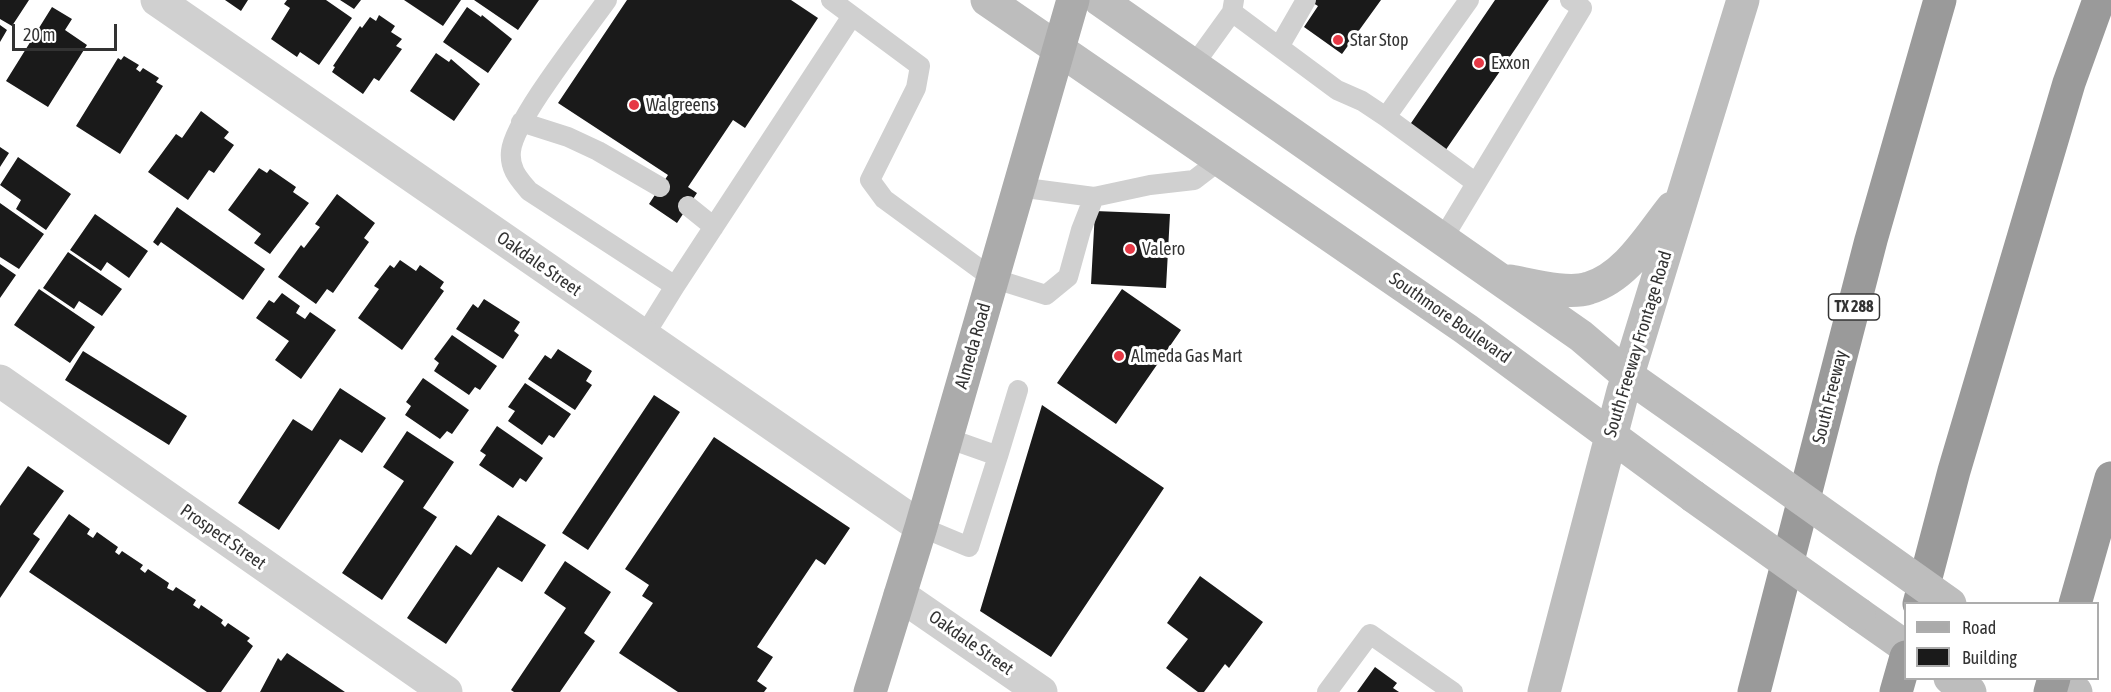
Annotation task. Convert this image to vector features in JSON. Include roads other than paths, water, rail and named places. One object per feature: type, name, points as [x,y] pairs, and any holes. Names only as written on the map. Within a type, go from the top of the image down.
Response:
[{"type":"highway","name":"South Freeway","points":[[1754,692],[1871,240],[1941,0]]},
{"type":"highway","points":[[1919,602],[1954,471],[2059,117],[2099,0]]},
{"type":"highway","points":[[2075,602],[2111,478]]},
{"type":"highway","points":[[1758,692],[1775,616]]},
{"type":"highway","points":[[1896,692],[1904,661]]},
{"type":"main road","name":"Southmore Boulevard","points":[[987,0],[1466,329],[1693,496],[1904,646]]},
{"type":"main road","name":"Almeda Road","points":[[870,692],[921,527],[1073,0]]},
{"type":"main road","points":[[1100,0],[1581,336],[1628,376],[1949,602]]},
{"type":"main road","name":"South Freeway Frontage Road","points":[[1544,692],[1611,435],[1743,0]]},
{"type":"main road","points":[[1498,279],[1551,289],[1588,289],[1624,268],[1683,195]]},
{"type":"main road","points":[[1953,680],[1970,692]]},
{"type":"main road","points":[[2058,680],[2076,692]]},
{"type":"street","name":"Oakdale Street","points":[[157,0],[921,527]]},
{"type":"street","name":"Prospect Street","points":[[0,381],[432,688]]},
{"type":"street","name":"Oakdale Street","points":[[900,595],[1041,692]]},
{"type":"lane","points":[[607,0],[521,122],[510,151],[514,173],[530,191],[675,286]]},
{"type":"lane","points":[[831,0],[920,66],[915,88],[870,180],[884,199],[992,278],[1046,295],[1068,277],[1081,230],[1095,197]]},
{"type":"lane","points":[[1279,47],[1306,0]]},
{"type":"lane","points":[[1386,117],[1469,0]]},
{"type":"lane","points":[[1442,240],[1582,8],[1570,0]]},
{"type":"lane","points":[[1193,66],[1233,6],[1279,47],[1337,90],[1362,101],[1386,117],[1476,183]]},
{"type":"lane","points":[[645,336],[675,286],[852,16]]},
{"type":"lane","points":[[521,122],[568,137],[598,151],[660,188]]},
{"type":"lane","points":[[1018,187],[1095,197],[1150,184],[1194,180],[1220,160]]},
{"type":"lane","points":[[688,206],[714,227]]},
{"type":"lane","points":[[921,527],[969,547],[1018,390]]},
{"type":"lane","points":[[947,438],[998,456]]},
{"type":"lane","points":[[1328,692],[1370,634],[1454,692]]},
{"type":"place","name":"Star Stop","points":[[1338,40]]},
{"type":"place","name":"Exxon","points":[[1479,63]]},
{"type":"place","name":"Walgreens","points":[[634,105]]},
{"type":"place","name":"Valero","points":[[1130,249]]},
{"type":"place","name":"Almeda Gas Mart","points":[[1119,356]]}]
